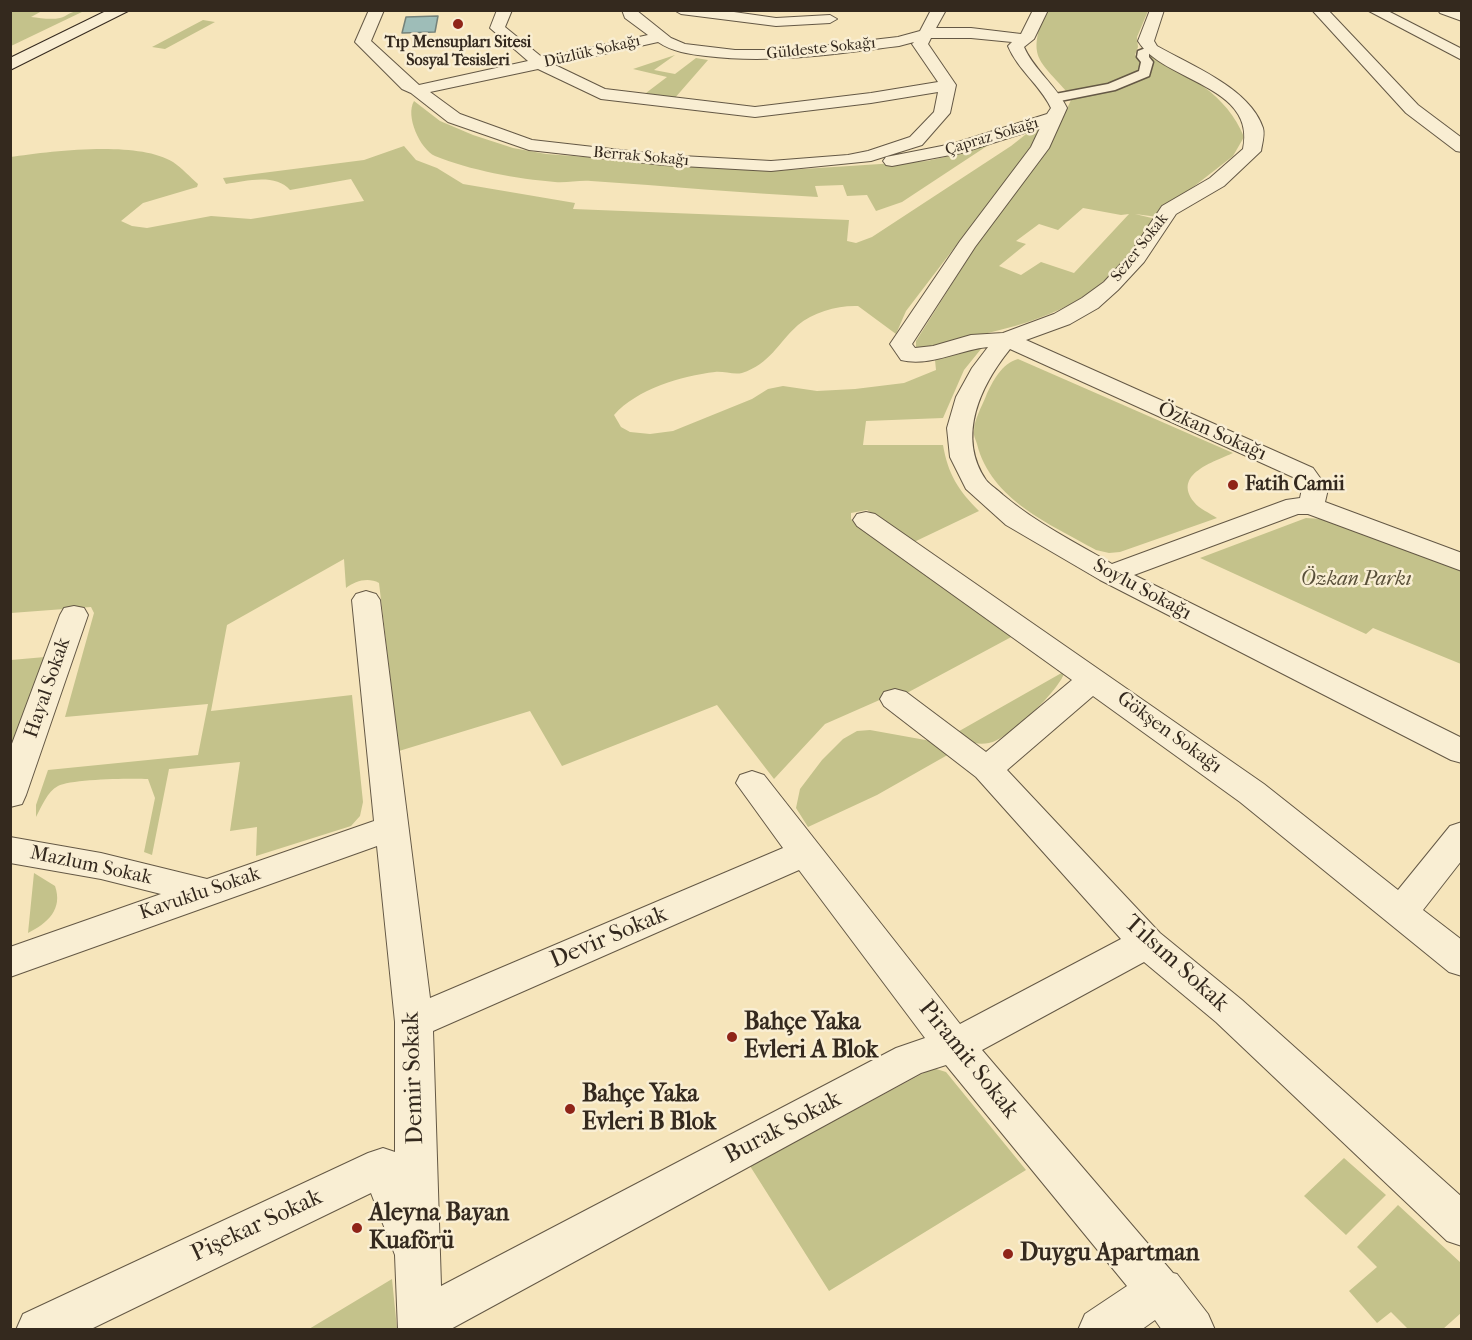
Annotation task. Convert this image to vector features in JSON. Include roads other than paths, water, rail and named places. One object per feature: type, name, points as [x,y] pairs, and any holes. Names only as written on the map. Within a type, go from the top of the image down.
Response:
[{"type":"main road","points":[[10,55],[104,10]]},
{"type":"main road","points":[[10,65],[122,10]]},
{"type":"street","name":"Berrak Sokağı","points":[[377,10],[363,42],[408,86],[417,90],[454,118],[529,146],[664,160],[771,166],[871,156],[916,141],[942,113],[948,86]]},
{"type":"street","points":[[505,10],[497,28],[541,64],[601,94],[756,112],[861,100],[948,86],[920,44],[939,10]]},
{"type":"street","name":"Güldeste Sokağı","points":[[629,10],[630,15],[666,41],[681,48],[735,55],[786,55],[899,40],[928,33],[971,33],[1026,39]]},
{"type":"street","points":[[681,10],[776,21],[836,21],[857,35],[861,45]]},
{"type":"street","name":"Çapraz Sokağı","points":[[871,156],[891,161],[916,158],[978,142],[1054,108],[1016,46],[1026,39],[1041,10]]},
{"type":"street","points":[[1006,339],[971,342],[935,353],[909,355],[901,344],[967,244],[1040,147],[1054,108],[1145,73],[1147,62],[1143,57],[1144,51],[1151,49],[1146,41],[1157,10]]},
{"type":"street","points":[[1319,10],[1412,109],[1461,147]]},
{"type":"street","points":[[1374,10],[1461,55]]},
{"type":"street","points":[[1445,10],[1461,17]]},
{"type":"street","name":"Düzlük Sokağı","points":[[417,90],[662,37]]},
{"type":"street","name":"Sezer Sokak","points":[[1006,339],[1062,319],[1090,303],[1111,286],[1137,258],[1169,210],[1217,182],[1252,151],[1255,129],[1245,110],[1218,87],[1151,49]]},
{"type":"street","name":"Özkan Sokağı","points":[[1006,339],[1304,473],[1314,489],[1311,506]]},
{"type":"street","name":"Soylu Sokağı","points":[[1006,339],[982,368],[968,397],[959,428],[963,457],[975,484],[1015,519],[1110,574],[1461,752]]},
{"type":"street","points":[[1110,574],[1295,506],[1311,506],[1461,563]]},
{"type":"street","name":"Gökşen Sokağı","points":[[866,520],[1252,793],[1461,961]]},
{"type":"street","name":"Demir Sokak","points":[[366,600],[414,1022],[417,1263],[421,1325]]},
{"type":"street","name":"Hayal Sokak","points":[[10,795],[74,615]]},
{"type":"street","points":[[987,768],[1093,679]]},
{"type":"street","name":"Tılsım Sokak","points":[[895,699],[987,768],[1147,943],[1229,1011],[1461,1226]]},
{"type":"street","name":"Piramit Sokak","points":[[752,783],[954,1046],[1192,1329]]},
{"type":"street","name":"Kavuklu Sokak","points":[[10,962],[391,828]]},
{"type":"street","points":[[1401,912],[1461,835]]},
{"type":"street","name":"Mazlum Sokak","points":[[10,850],[101,866],[206,892]]},
{"type":"street","name":"Devir Sokak","points":[[414,1022],[804,853]]},
{"type":"street","name":"Burak Sokak","points":[[421,1325],[910,1060],[954,1046],[1147,943]]},
{"type":"street","name":"Pişekar Sokak","points":[[39,1329],[383,1167],[417,1263]]},
{"type":"street","points":[[1101,1329],[1161,1290]]},
{"type":"water","points":[[438,16],[435,32],[402,33],[406,17]]},
{"type":"place","name":"Tıp Mensupları Sitesi Sosyal Tesisleri","points":[[458,24]]},
{"type":"place","name":"Fatih Camii","points":[[1233,485]]},
{"type":"place","name":"Bahçe Yaka Evleri A Blok","points":[[732,1037]]},
{"type":"place","name":"Bahçe Yaka Evleri B Blok","points":[[570,1109]]},
{"type":"place","name":"Aleyna Bayan Kuaförü","points":[[357,1228]]},
{"type":"place","name":"Duygu Apartman","points":[[1008,1254]]},
{"type":"park label","name":"Özkan Parkı","points":[[1356,580]]}]
